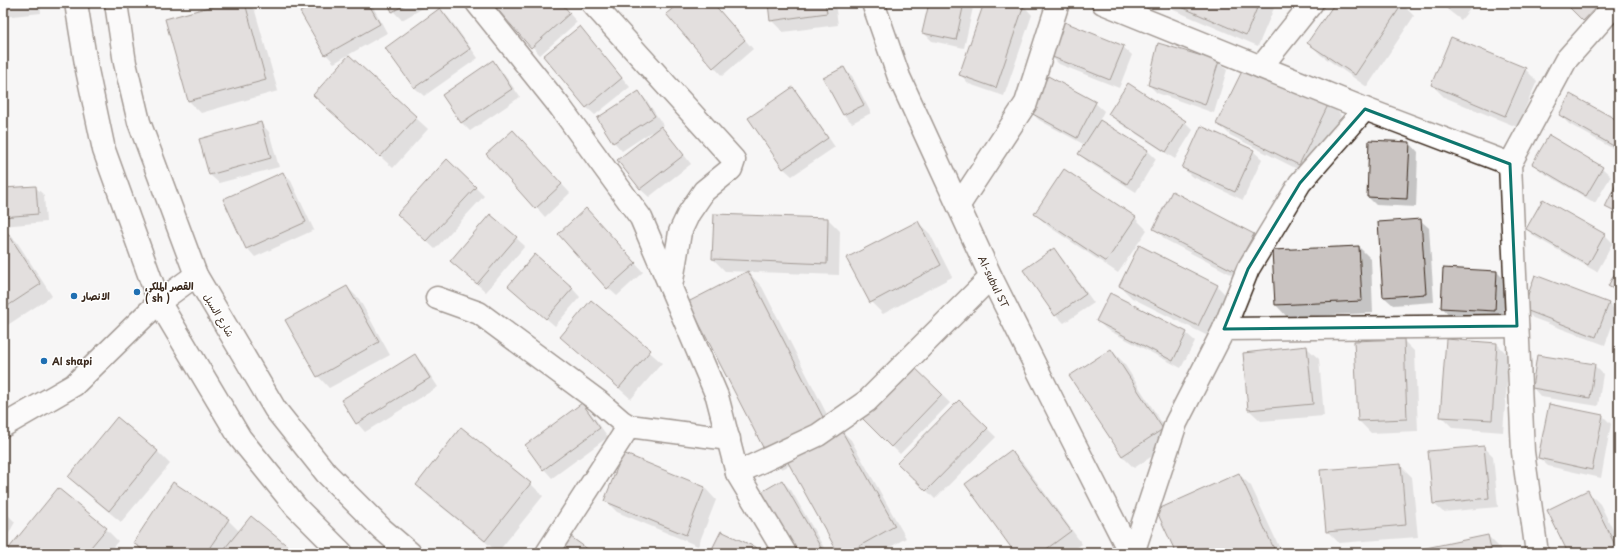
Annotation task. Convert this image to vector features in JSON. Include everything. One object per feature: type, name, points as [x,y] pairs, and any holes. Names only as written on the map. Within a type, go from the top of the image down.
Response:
[{"type":"street","points":[[76,3],[87,70],[104,150],[159,302],[240,438],[296,507],[342,553]]},
{"type":"street","name":"شارع السبل","points":[[116,3],[125,63],[139,122],[196,275],[275,409],[326,473],[382,529],[410,553]]},
{"type":"street","points":[[477,3],[561,108],[641,218],[717,396],[738,473],[785,553]]},
{"type":"street","points":[[592,3],[734,160],[732,169],[704,191],[689,213],[680,232],[671,287]]},
{"type":"street","name":"Al-subul ST","points":[[873,3],[899,77],[991,277],[1130,553]]},
{"type":"street","points":[[959,206],[1026,103],[1058,3]]},
{"type":"street","points":[[1103,3],[1365,109],[1510,164]]},
{"type":"street","points":[[1261,67],[1312,3]]},
{"type":"street","points":[[1537,553],[1523,452],[1510,164],[1566,60],[1608,14],[1619,5]]},
{"type":"street","points":[[1133,553],[1176,423],[1224,329],[1248,269],[1300,183],[1365,109]]},
{"type":"street","points":[[3,426],[74,386],[159,302],[196,275]]},
{"type":"street","points":[[738,473],[818,435],[867,401],[991,277]]},
{"type":"street","points":[[437,298],[479,313],[598,401],[621,422],[629,426],[728,439]]},
{"type":"street","points":[[1224,329],[1517,326]]},
{"type":"street","points":[[547,553],[629,426]]},
{"type":"highlighted area","points":[[1365,109],[1510,164],[1517,326],[1224,329],[1248,269],[1300,183]]},
{"type":"building","points":[[224,3],[245,3],[266,80],[188,101],[165,19]]},
{"type":"building","points":[[316,3],[368,3],[380,24],[325,55],[300,12]]},
{"type":"building","points":[[388,3],[408,3],[392,12]]},
{"type":"building","points":[[492,3],[561,3],[570,13],[531,48]]},
{"type":"building","points":[[679,3],[713,3],[745,40],[713,68],[666,14]]},
{"type":"building","points":[[768,3],[825,3],[827,13],[770,21]]},
{"type":"building","points":[[929,3],[964,3],[956,40],[922,33]]},
{"type":"building","points":[[984,3],[1017,3],[1024,5],[996,88],[959,75]]},
{"type":"building","points":[[1172,3],[1259,3],[1246,35]]},
{"type":"building","points":[[1335,3],[1403,3],[1355,75],[1307,43]]},
{"type":"building","points":[[1441,3],[1454,3],[1449,9]]},
{"type":"building","points":[[1565,3],[1600,3],[1583,21]]},
{"type":"building","points":[[440,8],[470,49],[414,88],[385,48]]},
{"type":"building","points":[[1062,21],[1124,46],[1110,80],[1050,56]]},
{"type":"building","points":[[580,26],[622,78],[586,108],[543,56]]},
{"type":"building","points":[[1451,37],[1526,68],[1505,116],[1431,85]]},
{"type":"building","points":[[1158,43],[1219,61],[1205,105],[1148,85]]},
{"type":"building","points":[[349,55],[417,117],[380,157],[313,95]]},
{"type":"building","points":[[493,60],[512,89],[461,123],[442,95]]},
{"type":"building","points":[[1247,61],[1329,103],[1299,165],[1216,124]]},
{"type":"building","points":[[844,67],[864,105],[843,115],[823,78]]},
{"type":"building","points":[[1048,76],[1096,102],[1077,138],[1029,112]]},
{"type":"building","points":[[1128,83],[1186,121],[1166,152],[1108,114]]},
{"type":"building","points":[[793,87],[828,138],[783,169],[748,118]]},
{"type":"building","points":[[639,91],[655,116],[613,143],[597,118]]},
{"type":"building","points":[[1570,94],[1619,121],[1619,149],[1559,115]]},
{"type":"building","points":[[1100,120],[1148,150],[1127,184],[1078,154]]},
{"type":"building","points":[[261,122],[271,158],[209,175],[199,139]]},
{"type":"building","points":[[661,126],[684,155],[640,189],[617,160]]},
{"type":"building","points":[[1201,126],[1254,150],[1235,192],[1182,168]]},
{"type":"building","points":[[513,130],[562,184],[535,209],[486,154]]},
{"type":"building","points":[[1549,135],[1603,167],[1586,196],[1532,164]]},
{"type":"building","points":[[1369,140],[1410,142],[1407,199],[1367,197]]},
{"type":"building","points":[[447,159],[476,187],[426,241],[397,214]]},
{"type":"building","points":[[1064,169],[1136,217],[1106,262],[1034,214]]},
{"type":"building","points":[[283,172],[306,222],[246,249],[223,199]]},
{"type":"building","points":[[1619,178],[1619,214],[1605,207]]},
{"type":"building","points":[[36,186],[38,214],[3,217],[3,188]]},
{"type":"building","points":[[1172,191],[1254,234],[1234,271],[1153,229]]},
{"type":"building","points":[[1543,199],[1605,234],[1588,265],[1526,229]]},
{"type":"building","points":[[586,208],[636,263],[607,289],[558,234]]},
{"type":"building","points":[[490,214],[517,237],[477,284],[450,261]]},
{"type":"building","points":[[714,214],[828,218],[827,264],[712,259]]},
{"type":"building","points":[[1421,219],[1426,294],[1383,297],[1378,222]]},
{"type":"building","points":[[918,221],[941,265],[870,303],[846,258]]},
{"type":"building","points":[[5,229],[41,284],[3,309],[3,230]]},
{"type":"building","points":[[1139,245],[1218,285],[1198,326],[1119,286]]},
{"type":"building","points":[[1359,246],[1362,301],[1275,305],[1272,250]]},
{"type":"building","points":[[1054,248],[1086,294],[1055,316],[1023,270]]},
{"type":"building","points":[[535,254],[573,288],[546,319],[508,286]]},
{"type":"building","points":[[1619,266],[1619,292],[1608,286]]},
{"type":"building","points":[[1443,268],[1497,271],[1495,311],[1441,308]]},
{"type":"building","points":[[748,271],[827,425],[767,455],[688,302]]},
{"type":"building","points":[[1535,275],[1609,303],[1596,337],[1523,309]]},
{"type":"building","points":[[347,286],[379,342],[317,377],[285,320]]},
{"type":"building","points":[[1110,293],[1187,332],[1173,361],[1096,321]]},
{"type":"building","points":[[591,300],[651,350],[619,388],[560,337]]},
{"type":"building","points":[[1404,339],[1407,419],[1358,421],[1354,341]]},
{"type":"building","points":[[1446,339],[1497,343],[1492,420],[1440,417]]},
{"type":"building","points":[[1307,346],[1313,404],[1248,410],[1243,353]]},
{"type":"building","points":[[1111,349],[1163,429],[1122,456],[1069,376]]},
{"type":"building","points":[[415,354],[430,378],[356,424],[341,400]]},
{"type":"building","points":[[1537,355],[1595,364],[1590,398],[1532,388]]},
{"type":"building","points":[[909,362],[942,394],[891,447],[858,414]]},
{"type":"building","points":[[959,400],[988,428],[926,491],[897,463]]},
{"type":"building","points":[[582,403],[600,428],[543,470],[525,445]]},
{"type":"building","points":[[1549,404],[1603,415],[1592,470],[1538,458]]},
{"type":"building","points":[[117,417],[158,451],[109,511],[68,477]]},
{"type":"building","points":[[839,426],[895,526],[847,553],[838,553],[785,457]]},
{"type":"building","points":[[461,427],[531,483],[485,541],[416,485]]},
{"type":"building","points":[[1484,446],[1489,498],[1433,504],[1428,451]]},
{"type":"building","points":[[1011,450],[1071,531],[1041,553],[1015,553],[965,484]]},
{"type":"building","points":[[623,453],[705,487],[686,535],[604,501]]},
{"type":"building","points":[[1401,464],[1406,525],[1326,532],[1320,470]]},
{"type":"building","points":[[1239,473],[1276,553],[1176,553],[1156,510]]},
{"type":"building","points":[[782,480],[824,553],[792,553],[758,494]]},
{"type":"building","points":[[173,482],[229,519],[206,553],[148,553],[133,543]]},
{"type":"building","points":[[58,488],[107,528],[86,553],[5,553]]},
{"type":"building","points":[[1588,490],[1619,553],[1568,553],[1547,510]]},
{"type":"building","points":[[251,516],[296,553],[221,553]]},
{"type":"building","points":[[721,531],[757,548],[755,553],[710,553]]},
{"type":"building","points":[[1488,535],[1492,553],[1402,553]]},
{"type":"building","points":[[571,537],[593,553],[561,553]]},
{"type":"place","name":"القصر الملكي ( sh )","points":[[137,292]]},
{"type":"place","name":"الانصار","points":[[74,296]]},
{"type":"place","name":"Al shapi","points":[[44,361]]}]
